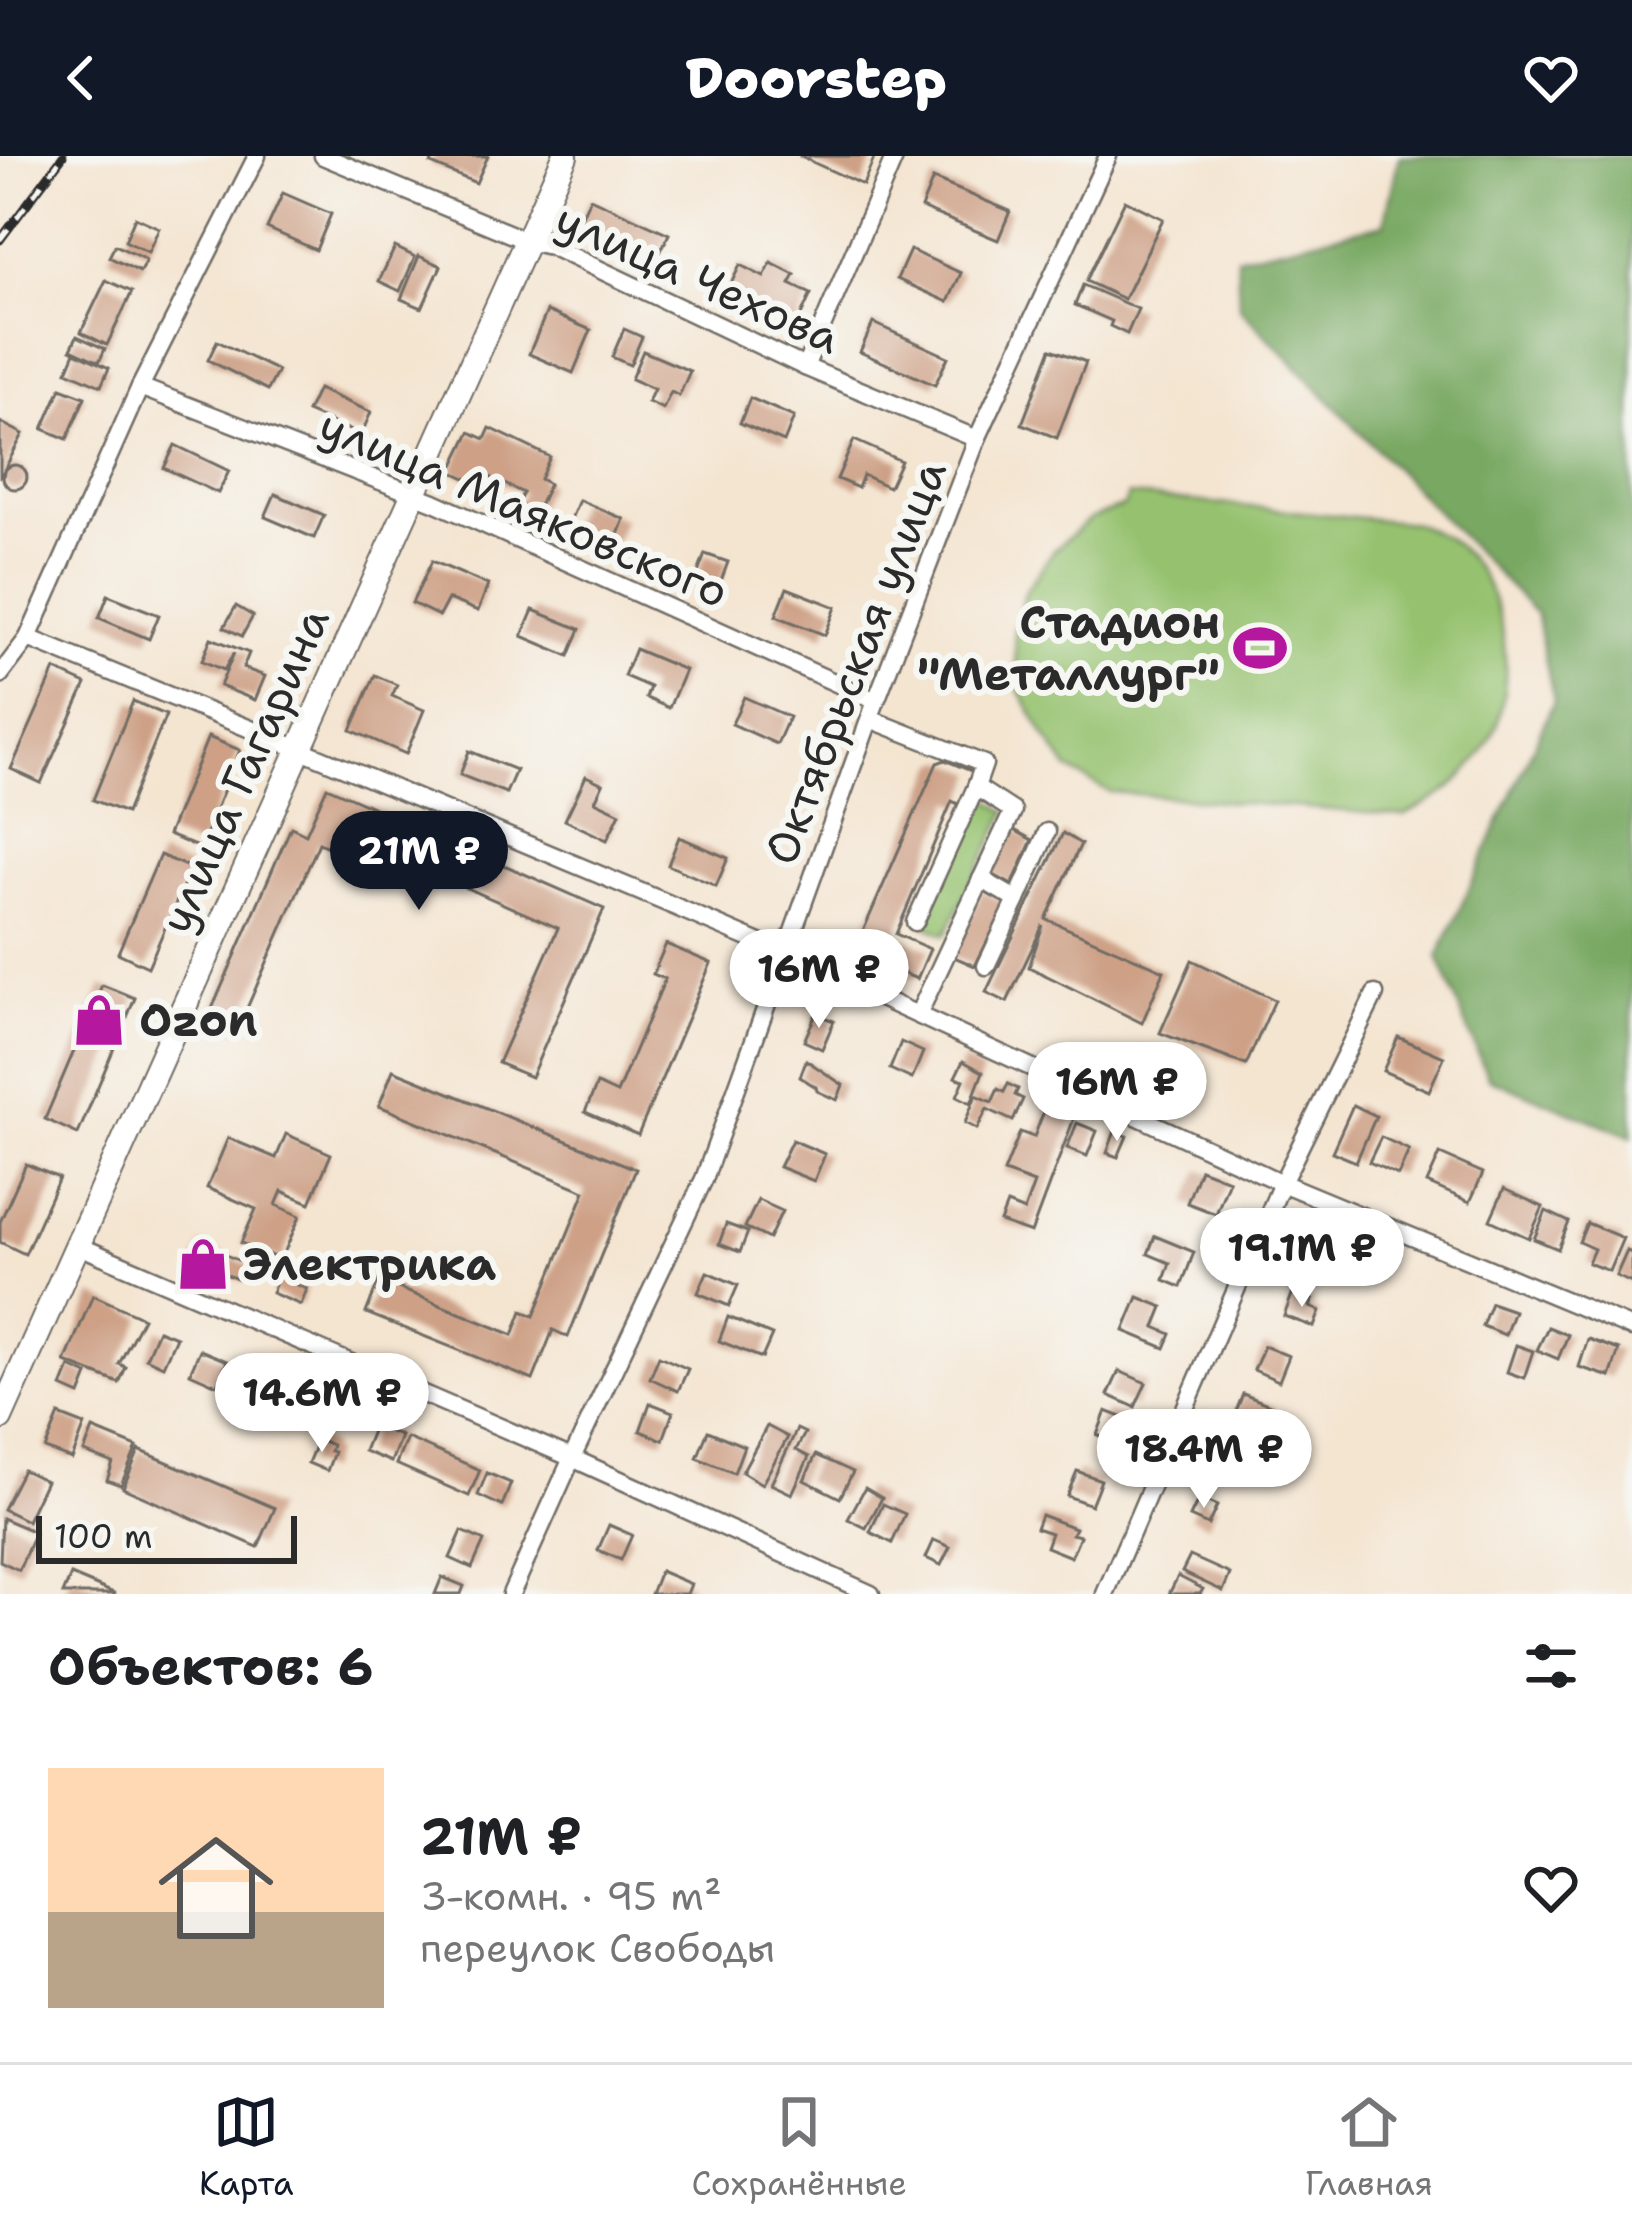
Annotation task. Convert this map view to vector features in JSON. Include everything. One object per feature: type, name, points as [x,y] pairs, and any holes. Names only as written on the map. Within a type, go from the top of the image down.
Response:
[{"type":"main road","name":"улица Гагарина","points":[[0,1418],[565,156]]},
{"type":"street","points":[[0,675],[28,638],[140,387],[257,156]]},
{"type":"street","name":"улица Чехова","points":[[323,156],[527,241],[550,246],[805,367],[977,439]]},
{"type":"street","points":[[805,367],[895,156]]},
{"type":"street","name":"Октябрьская улица","points":[[511,1594],[704,1179],[783,953],[977,439],[1108,156]]},
{"type":"street","name":"улица Маяковского","points":[[140,387],[434,502],[873,710],[984,764],[976,788]]},
{"type":"street","points":[[28,638],[783,953],[1282,1183],[1632,1328]]},
{"type":"street","points":[[915,922],[976,788],[1012,811],[918,1015]]},
{"type":"street","points":[[986,966],[1047,832]]},
{"type":"street","points":[[981,879],[1018,900]]},
{"type":"street","points":[[1105,1594],[1282,1183],[1375,994]]},
{"type":"street","points":[[77,1245],[572,1457],[871,1594]]},
{"type":"green space","points":[[1399,156],[1632,156],[1632,1137],[1488,1078],[1438,957],[1554,701],[1536,614],[1239,307],[1237,257],[1384,224]]},
{"type":"green space","name":"Стадион \"Металлург\"","points":[[1128,495],[1414,523],[1448,539],[1482,577],[1501,625],[1505,651],[1496,727],[1474,763],[1449,789],[1404,816],[1110,792],[1068,769],[1018,688],[1014,631],[1026,590],[1054,550],[1090,519],[1124,506]]},
{"type":"green space","points":[[981,795],[1007,812],[945,935],[921,923]]},
{"type":"building","points":[[434,156],[488,156],[476,183],[431,164]]},
{"type":"building","points":[[799,156],[875,156],[863,185]]},
{"type":"building","points":[[933,179],[1010,211],[998,240],[921,208]]},
{"type":"building","points":[[283,193],[331,214],[316,250],[267,228]]},
{"type":"building","points":[[590,198],[669,234],[654,265],[576,229]]},
{"type":"building","points":[[1125,200],[1163,219],[1124,299],[1086,281]]},
{"type":"building","points":[[135,217],[159,228],[148,252],[125,241]]},
{"type":"building","points":[[115,245],[146,260],[140,272],[109,257]]},
{"type":"building","points":[[395,247],[415,257],[400,291],[379,281]]},
{"type":"building","points":[[910,250],[961,273],[948,302],[897,279]]},
{"type":"building","points":[[419,256],[441,266],[422,308],[401,299]]},
{"type":"building","points":[[771,263],[795,275],[790,284],[811,294],[796,326],[727,292],[740,265],[764,277]]},
{"type":"building","points":[[106,280],[132,292],[107,345],[81,332]]},
{"type":"building","points":[[1083,285],[1138,309],[1127,334],[1110,326],[1112,321],[1075,305]]},
{"type":"building","points":[[547,311],[591,330],[573,373],[529,354]]},
{"type":"building","points":[[873,323],[948,357],[935,385],[860,352]]},
{"type":"building","points":[[624,329],[642,337],[630,365],[612,357]]},
{"type":"building","points":[[77,336],[105,349],[99,362],[71,349]]},
{"type":"building","points":[[217,341],[278,371],[268,390],[208,360]]},
{"type":"building","points":[[1051,349],[1086,362],[1057,438],[1022,424]]},
{"type":"building","points":[[643,351],[690,371],[679,396],[671,392],[663,409],[648,402],[654,389],[631,379]]},
{"type":"building","points":[[75,352],[109,368],[101,386],[67,371]]},
{"type":"building","points":[[61,388],[85,397],[67,439],[43,429]]},
{"type":"building","points":[[318,389],[371,412],[361,435],[307,412]]},
{"type":"building","points":[[750,398],[794,417],[784,442],[740,423]]},
{"type":"building","points":[[0,422],[23,434],[0,478]]},
{"type":"building","points":[[490,428],[550,457],[540,479],[549,484],[536,512],[518,503],[523,493],[488,476],[483,486],[451,471],[470,432],[485,439]]},
{"type":"building","points":[[854,440],[901,461],[889,487],[863,475],[858,488],[837,479]]},
{"type":"building","points":[[175,445],[229,471],[218,493],[164,468]]},
{"type":"building","points":[[15,465],[24,468],[24,486],[15,489],[6,486],[3,477],[6,468]]},
{"type":"building","points":[[275,494],[324,515],[314,538],[265,517]]},
{"type":"building","points":[[579,500],[624,519],[614,545],[568,526]]},
{"type":"building","points":[[705,554],[728,562],[718,589],[695,581]]},
{"type":"building","points":[[432,561],[488,585],[478,611],[448,599],[439,616],[412,603]]},
{"type":"building","points":[[787,588],[836,607],[825,635],[776,616]]},
{"type":"building","points":[[108,595],[159,615],[149,639],[99,618]]},
{"type":"building","points":[[236,606],[253,616],[242,636],[224,627]]},
{"type":"building","points":[[533,610],[580,629],[569,656],[522,636]]},
{"type":"building","points":[[211,638],[249,653],[243,668],[265,676],[255,700],[220,686],[234,653],[224,670],[202,661]]},
{"type":"building","points":[[635,649],[685,670],[669,708],[646,698],[650,687],[624,676]]},
{"type":"building","points":[[55,670],[86,684],[41,783],[11,769]]},
{"type":"building","points":[[375,675],[397,685],[392,696],[424,710],[406,754],[351,730]]},
{"type":"building","points":[[744,697],[789,717],[777,744],[732,724]]},
{"type":"building","points":[[133,701],[166,715],[126,813],[93,800]]},
{"type":"building","points":[[208,737],[240,750],[200,848],[168,835]]},
{"type":"building","points":[[469,751],[516,770],[506,793],[460,775]]},
{"type":"building","points":[[945,760],[976,773],[962,806],[952,801],[896,934],[930,949],[917,979],[861,956],[857,945],[937,763]]},
{"type":"building","points":[[586,776],[603,784],[595,801],[620,813],[607,840],[565,820]]},
{"type":"building","points":[[327,787],[604,909],[531,1077],[498,1063],[558,928],[344,834],[337,851],[319,843],[237,1031],[208,1018],[291,827],[306,834]]},
{"type":"building","points":[[1011,828],[1032,840],[1012,885],[990,873]]},
{"type":"building","points":[[1063,833],[1081,844],[1046,919],[1164,971],[1142,1023],[1029,967],[1043,925],[1007,1002],[986,992]]},
{"type":"building","points":[[679,837],[728,858],[716,886],[668,865]]},
{"type":"building","points":[[160,855],[191,868],[148,967],[118,953]]},
{"type":"building","points":[[982,891],[1006,904],[975,966],[954,957]]},
{"type":"building","points":[[666,944],[711,963],[638,1135],[585,1112],[597,1084],[617,1093],[665,979],[653,974]]},
{"type":"building","points":[[1192,960],[1275,1000],[1246,1065],[1160,1033]]},
{"type":"building","points":[[102,985],[135,998],[78,1134],[45,1119]]},
{"type":"building","points":[[816,1014],[834,1021],[822,1049],[804,1041]]},
{"type":"building","points":[[1398,1037],[1444,1057],[1429,1091],[1383,1071]]},
{"type":"building","points":[[901,1042],[923,1052],[912,1079],[890,1069]]},
{"type":"building","points":[[806,1060],[843,1085],[837,1100],[800,1077]]},
{"type":"building","points":[[963,1061],[983,1072],[971,1103],[957,1096],[964,1080],[955,1077]]},
{"type":"building","points":[[393,1070],[636,1169],[568,1337],[553,1330],[533,1380],[366,1313],[379,1280],[513,1335],[522,1311],[534,1316],[585,1191],[379,1106]]},
{"type":"building","points":[[1008,1084],[1023,1099],[1013,1121],[987,1109],[977,1129],[965,1123],[976,1095],[992,1102],[998,1089],[1004,1092]]},
{"type":"building","points":[[1047,1103],[1076,1113],[1031,1233],[1000,1222],[1007,1204],[1024,1211],[1034,1183],[1004,1172],[1020,1132],[1034,1137]]},
{"type":"building","points":[[1353,1105],[1376,1116],[1356,1162],[1332,1152]]},
{"type":"building","points":[[1077,1123],[1097,1131],[1087,1156],[1067,1148]]},
{"type":"building","points":[[1115,1131],[1127,1136],[1118,1157],[1107,1153]]},
{"type":"building","points":[[286,1134],[331,1154],[310,1203],[282,1191],[276,1205],[300,1216],[281,1260],[241,1243],[256,1209],[207,1188],[228,1138],[276,1158]]},
{"type":"building","points":[[1381,1137],[1409,1150],[1398,1175],[1369,1162]]},
{"type":"building","points":[[792,1140],[825,1154],[814,1181],[779,1167]]},
{"type":"building","points":[[1440,1154],[1483,1173],[1470,1202],[1427,1183]]},
{"type":"building","points":[[26,1164],[59,1178],[25,1254],[0,1242],[0,1222]]},
{"type":"building","points":[[1200,1169],[1229,1180],[1216,1214],[1187,1203]]},
{"type":"building","points":[[1504,1189],[1543,1207],[1529,1238],[1490,1220]]},
{"type":"building","points":[[758,1200],[782,1211],[769,1239],[745,1227]]},
{"type":"building","points":[[1546,1211],[1569,1222],[1558,1249],[1534,1239]]},
{"type":"building","points":[[1587,1223],[1623,1238],[1609,1271],[1588,1263],[1594,1249],[1579,1242]]},
{"type":"building","points":[[726,1224],[748,1232],[740,1252],[719,1244]]},
{"type":"building","points":[[1315,1234],[1338,1244],[1325,1272],[1302,1261]]},
{"type":"building","points":[[1155,1236],[1194,1252],[1181,1287],[1164,1280],[1170,1263],[1148,1254]]},
{"type":"building","points":[[201,1244],[251,1266],[244,1282],[194,1261]]},
{"type":"building","points":[[1627,1251],[1632,1253],[1632,1283],[1616,1276]]},
{"type":"building","points":[[707,1272],[738,1285],[729,1306],[698,1293]]},
{"type":"building","points":[[278,1277],[307,1289],[301,1305],[272,1293]]},
{"type":"building","points":[[1293,1292],[1313,1300],[1310,1307],[1320,1311],[1314,1327],[1284,1316]]},
{"type":"building","points":[[93,1295],[143,1318],[119,1364],[126,1367],[119,1383],[65,1362]]},
{"type":"building","points":[[1138,1297],[1163,1307],[1155,1327],[1171,1334],[1165,1348],[1124,1331]]},
{"type":"building","points":[[1491,1303],[1514,1311],[1505,1335],[1482,1326]]},
{"type":"building","points":[[728,1317],[772,1335],[762,1358],[719,1341]]},
{"type":"building","points":[[1548,1327],[1568,1335],[1558,1359],[1537,1350]]},
{"type":"building","points":[[158,1330],[176,1337],[163,1366],[146,1358]]},
{"type":"building","points":[[1588,1339],[1619,1350],[1610,1377],[1579,1367]]},
{"type":"building","points":[[1516,1345],[1533,1351],[1524,1378],[1507,1372]]},
{"type":"building","points":[[1264,1346],[1289,1356],[1279,1381],[1254,1370]]},
{"type":"building","points":[[200,1350],[227,1361],[217,1385],[190,1373]]},
{"type":"building","points":[[659,1356],[688,1369],[678,1391],[650,1378]]},
{"type":"building","points":[[70,1367],[88,1375],[80,1395],[62,1387]]},
{"type":"building","points":[[253,1371],[269,1378],[257,1408],[240,1401]]},
{"type":"building","points":[[1119,1371],[1146,1383],[1135,1407],[1108,1395]]},
{"type":"building","points":[[281,1384],[302,1392],[294,1412],[273,1404]]},
{"type":"building","points":[[1243,1394],[1275,1407],[1263,1437],[1231,1424]]},
{"type":"building","points":[[312,1397],[333,1405],[323,1430],[302,1422]]},
{"type":"building","points":[[650,1403],[673,1412],[663,1440],[640,1431]]},
{"type":"building","points":[[1106,1411],[1127,1419],[1118,1443],[1097,1435]]},
{"type":"building","points":[[59,1415],[85,1425],[72,1459],[45,1449]]},
{"type":"building","points":[[374,1426],[401,1436],[391,1462],[364,1451]]},
{"type":"building","points":[[767,1426],[788,1437],[762,1484],[742,1472]]},
{"type":"building","points":[[93,1429],[137,1447],[121,1485],[107,1480],[113,1463],[84,1452]]},
{"type":"building","points":[[797,1429],[805,1433],[796,1450],[809,1457],[792,1494],[771,1484]]},
{"type":"building","points":[[708,1431],[744,1446],[734,1473],[697,1458]]},
{"type":"building","points":[[407,1438],[480,1470],[469,1496],[396,1464]]},
{"type":"building","points":[[318,1439],[332,1445],[334,1452],[327,1471],[308,1463]]},
{"type":"building","points":[[1224,1444],[1243,1451],[1235,1471],[1217,1464]]},
{"type":"building","points":[[139,1450],[275,1508],[258,1547],[123,1488]]},
{"type":"building","points":[[816,1455],[853,1472],[840,1498],[804,1480]]},
{"type":"building","points":[[23,1470],[46,1481],[27,1521],[3,1509]]},
{"type":"building","points":[[1077,1471],[1101,1480],[1091,1505],[1067,1496]]},
{"type":"building","points":[[487,1473],[511,1483],[502,1506],[478,1495]]},
{"type":"building","points":[[865,1488],[882,1498],[866,1528],[848,1519]]},
{"type":"building","points":[[1199,1498],[1217,1506],[1208,1525],[1190,1517]]},
{"type":"building","points":[[883,1504],[905,1514],[892,1543],[870,1532]]},
{"type":"building","points":[[1041,1515],[1075,1528],[1072,1534],[1080,1536],[1071,1557],[1046,1547],[1051,1533],[1036,1528]]},
{"type":"building","points":[[2,1518],[35,1532],[19,1570],[0,1561]]},
{"type":"building","points":[[609,1525],[632,1535],[621,1560],[598,1550]]},
{"type":"building","points":[[462,1531],[484,1541],[472,1568],[450,1558]]},
{"type":"building","points":[[934,1540],[950,1547],[941,1565],[926,1558]]},
{"type":"building","points":[[1190,1556],[1230,1574],[1223,1591],[1182,1572]]},
{"type":"building","points":[[660,1571],[691,1584],[687,1594],[651,1594]]},
{"type":"building","points":[[71,1575],[116,1594],[63,1594]]},
{"type":"building","points":[[1178,1576],[1203,1589],[1200,1594],[1169,1594]]},
{"type":"building","points":[[442,1577],[464,1586],[461,1594],[435,1594]]},
{"type":"railway","points":[[0,240],[63,156]]},
{"type":"place","name":"Стадион \"Металлург\"","points":[[1260,648]]},
{"type":"place","name":"Ozon","points":[[99,1020]]},
{"type":"place","name":"Электрика","points":[[203,1264]]}]
